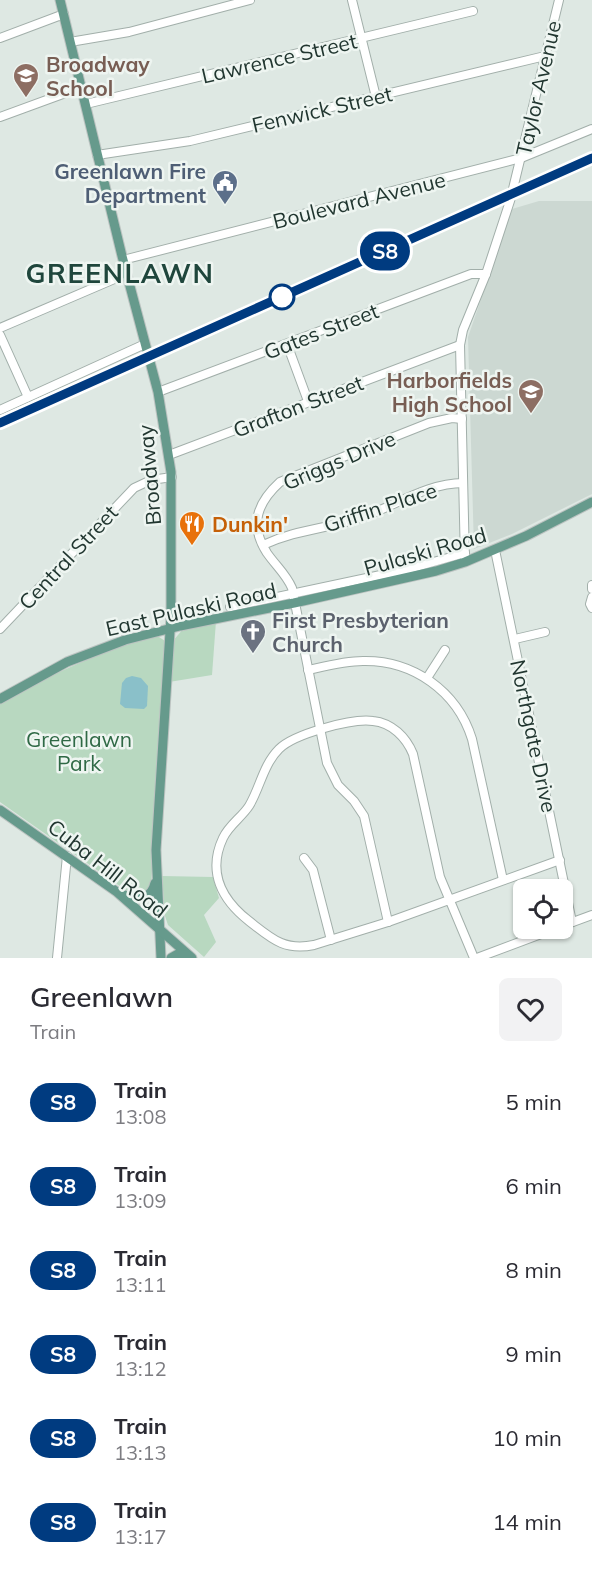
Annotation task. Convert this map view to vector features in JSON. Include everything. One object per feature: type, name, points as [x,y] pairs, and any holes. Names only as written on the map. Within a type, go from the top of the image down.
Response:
[{"type":"main road","name":"Broadway","points":[[60,0],[126,274],[158,392],[170,454],[172,477],[170,628],[156,850],[162,958]]},
{"type":"main road","name":"Pulaski Road","points":[[294,603],[436,571],[465,558],[495,550],[592,502]]},
{"type":"main road","name":"East Pulaski Road","points":[[0,699],[83,655],[125,640],[170,628],[294,603]]},
{"type":"main road","name":"Cuba Hill Road","points":[[0,810],[117,892],[192,958]]},
{"type":"main road","points":[[117,892],[134,898],[147,897],[154,888],[157,872]]},
{"type":"main road","points":[[171,958],[182,954],[192,958]]},
{"type":"street","points":[[70,42],[129,32],[250,0]]},
{"type":"street","points":[[352,0],[376,96]]},
{"type":"street","name":"Taylor Avenue","points":[[465,558],[460,345],[486,274],[521,158],[559,0]]},
{"type":"street","name":"Lawrence Street","points":[[86,104],[473,11]]},
{"type":"street","points":[[0,38],[63,14]]},
{"type":"street","name":"Fenwick Street","points":[[97,155],[190,141],[545,56]]},
{"type":"street","points":[[0,117],[82,87]]},
{"type":"street","name":"Boulevard Avenue","points":[[123,260],[521,158],[592,129]]},
{"type":"street","points":[[0,328],[126,274]]},
{"type":"street","name":"Gates Street","points":[[158,392],[471,274],[486,274]]},
{"type":"street","points":[[0,335],[28,397]]},
{"type":"street","points":[[0,410],[145,344]]},
{"type":"street","points":[[287,344],[309,401]]},
{"type":"street","name":"Grafton Street","points":[[170,454],[460,345]]},
{"type":"street","name":"Griggs Drive","points":[[388,922],[364,816],[338,784],[327,763],[292,593],[286,575],[263,545],[258,532],[257,520],[260,505],[268,493],[280,482],[429,423],[452,418],[462,419]]},
{"type":"street","name":"Central Street","points":[[0,629],[134,488],[151,480],[172,477]]},
{"type":"street","name":"Griffin Place","points":[[263,545],[294,532],[338,524],[375,513],[437,487],[463,483]]},
{"type":"street","name":"Northgate Drive","points":[[495,550],[564,879]]},
{"type":"street","points":[[230,607],[465,558]]},
{"type":"street","points":[[592,597],[590,603],[592,608]]},
{"type":"street","points":[[514,639],[545,632]]},
{"type":"street","points":[[427,678],[445,650]]},
{"type":"street","points":[[308,670],[372,661],[400,666],[427,678],[453,702],[469,727],[503,880]]},
{"type":"street","points":[[527,939],[476,958],[449,901],[440,877],[417,767],[409,743],[390,726],[372,720],[320,729],[290,740],[271,759],[247,808],[223,837],[218,852],[218,875],[223,895],[230,904],[272,938],[292,947],[314,945],[388,922],[449,901],[560,860]]},
{"type":"street","points":[[57,958],[67,856]]},
{"type":"street","points":[[304,858],[313,870],[331,940]]},
{"type":"street","points":[[573,922],[592,915]]},
{"type":"shaded area","name":"Harborfields High School","points":[[539,201],[592,201],[592,494],[512,534],[474,549],[468,337],[512,209]]},
{"type":"green space","points":[[216,621],[212,675],[169,682],[172,642],[184,628]]},
{"type":"green space","name":"Greenlawn Park","points":[[156,635],[165,641],[151,887],[149,892],[134,896],[0,802],[0,704],[48,677],[109,650]]},
{"type":"green space","points":[[162,876],[213,877],[219,898],[204,915],[216,942],[204,957],[168,925],[165,916]]},
{"type":"water","points":[[132,676],[141,678],[148,686],[147,706],[144,709],[125,708],[120,704],[122,683],[126,678]]},
{"type":"railway","points":[[0,424],[592,158]]},
{"type":"train","name":"S8","points":[[0,423],[592,158]]},
{"type":"place","name":"Broadway School","points":[[26,99]]},
{"type":"place","name":"Greenlawn Fire Department","points":[[225,206]]},
{"type":"place","name":"Harborfields High School","points":[[531,415]]},
{"type":"place","name":"Dunkin'","points":[[192,547]]},
{"type":"place","name":"First Presbyterian Church","points":[[253,655]]},
{"type":"district","name":"GREENLAWN","points":[[120,273]]}]
